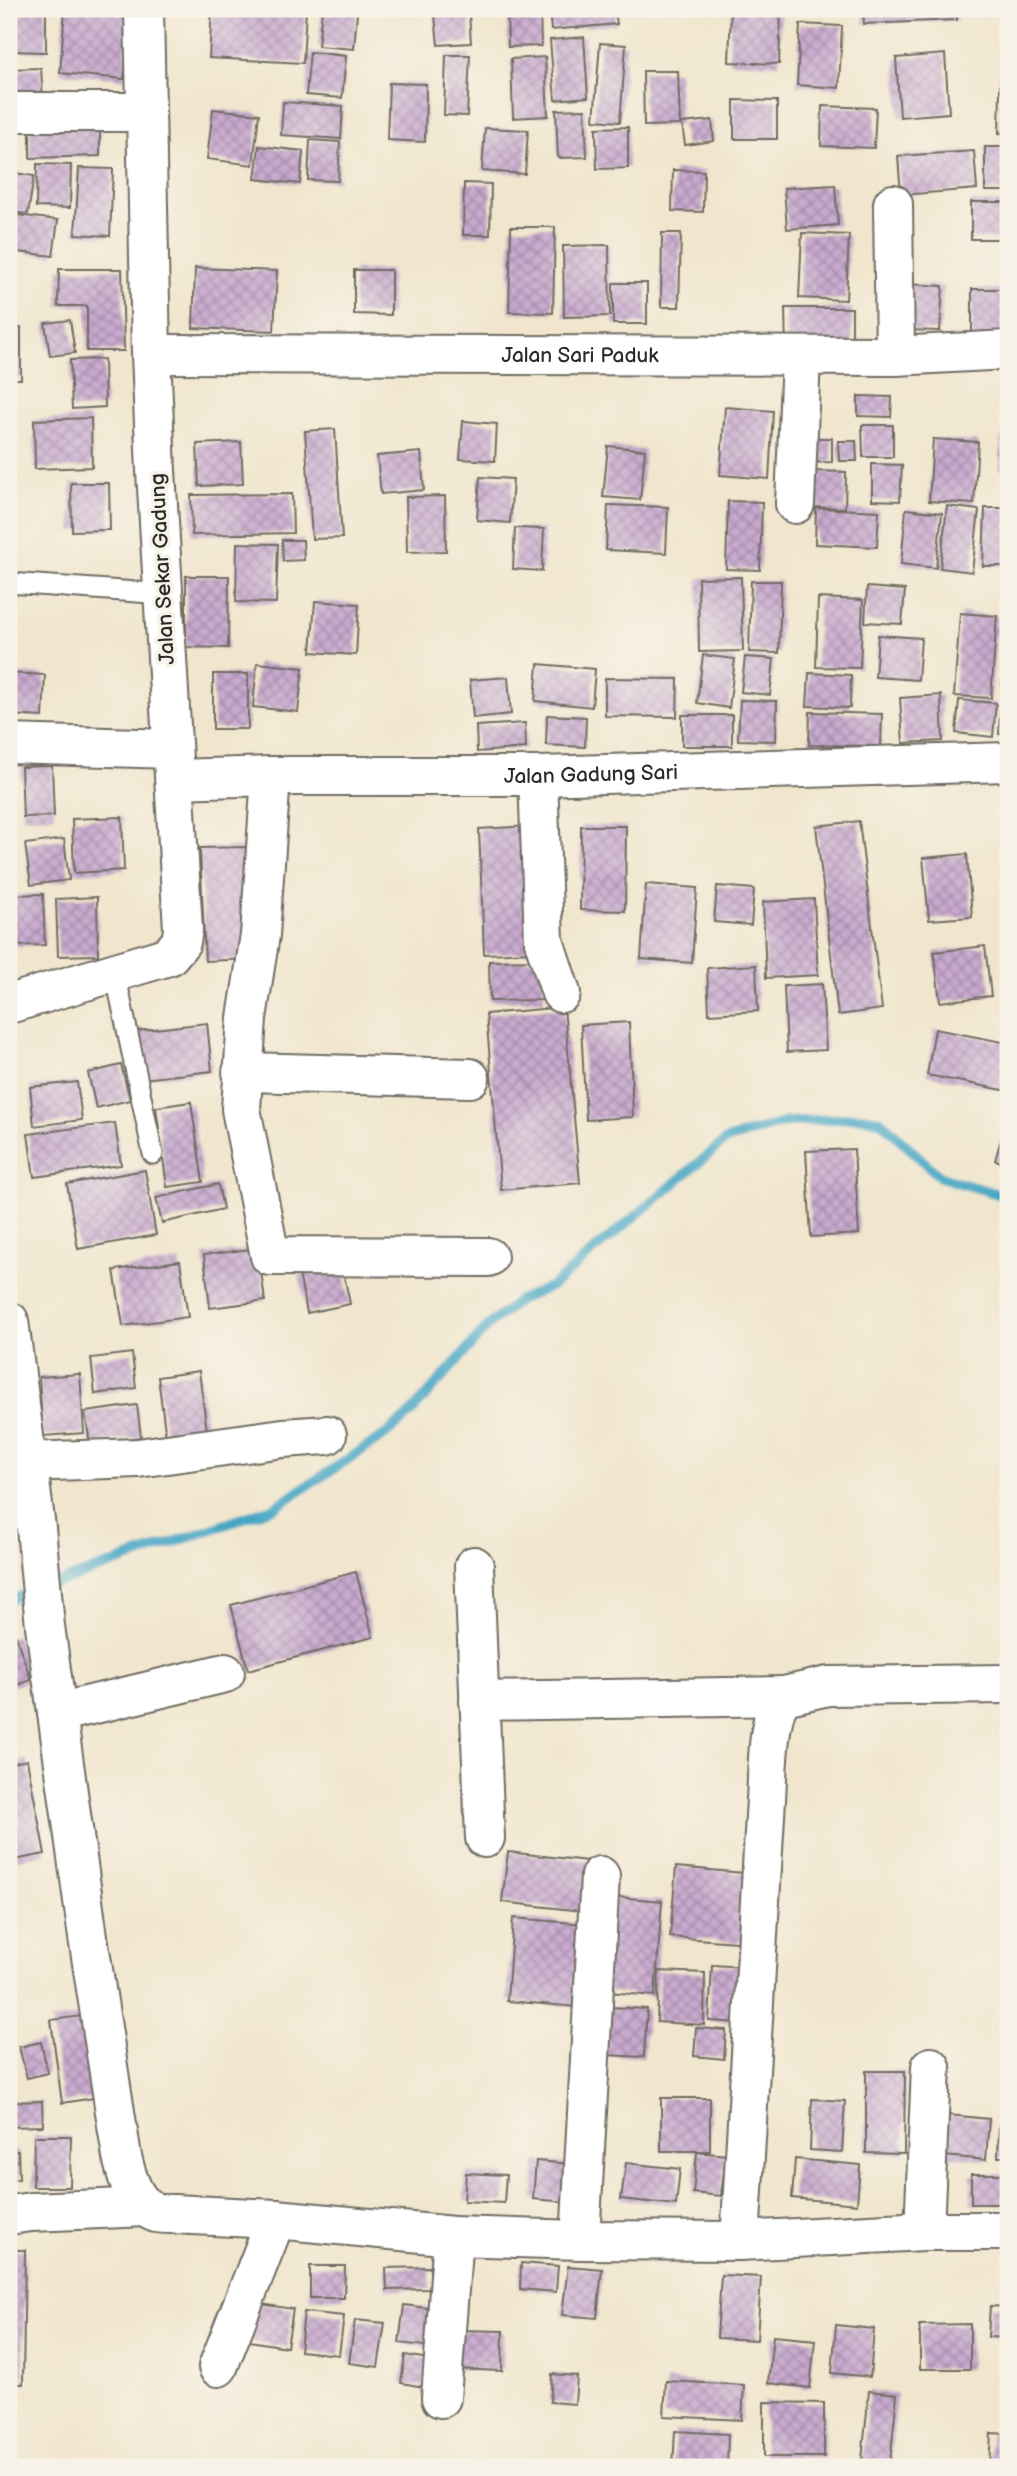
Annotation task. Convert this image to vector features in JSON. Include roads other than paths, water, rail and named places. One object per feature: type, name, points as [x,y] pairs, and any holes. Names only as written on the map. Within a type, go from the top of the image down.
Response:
[{"type":"street","name":"Jalan Sekar Gadung","points":[[9,1004],[169,956],[181,942],[184,929],[156,471],[144,9]]},
{"type":"street","points":[[9,112],[146,112]]},
{"type":"street","points":[[893,204],[895,356]]},
{"type":"street","name":"Jalan Sari Paduk","points":[[151,354],[895,356],[1008,350]]},
{"type":"street","points":[[795,504],[801,356]]},
{"type":"street","name":"Jalan Gadung Sari","points":[[9,744],[271,776],[538,776],[1008,762]]},
{"type":"street","points":[[271,776],[260,936],[247,1018],[241,1110],[270,1256],[488,1257]]},
{"type":"street","points":[[538,776],[544,941],[561,993]]},
{"type":"street","points":[[242,1072],[470,1078]]},
{"type":"street","points":[[9,1321],[36,1528],[45,1626],[122,2157],[130,2186],[147,2207],[156,2213],[276,2219],[453,2236],[580,2240],[740,2241],[923,2231],[1008,2231]]},
{"type":"street","points":[[26,1462],[138,1458],[283,1438],[327,1435]]},
{"type":"street","points":[[474,1566],[485,1838]]},
{"type":"street","points":[[57,1713],[225,1673]]},
{"type":"street","points":[[479,1701],[784,1696],[828,1686],[1008,1684]]},
{"type":"street","points":[[740,2241],[770,1746],[776,1706],[784,1696]]},
{"type":"street","points":[[580,2240],[600,1876]]},
{"type":"street","points":[[923,2231],[931,2067]]},
{"type":"street","points":[[9,2215],[147,2207]]},
{"type":"street","points":[[218,2367],[276,2219]]},
{"type":"street","points":[[441,2398],[453,2236]]},
{"type":"lane","points":[[9,583],[165,594]]},
{"type":"lane","points":[[115,972],[153,1154]]},
{"type":"waterway","points":[[9,1600],[275,1507],[385,1435],[411,1413],[489,1325],[519,1300],[552,1286],[726,1140],[786,1122],[862,1117],[881,1121],[940,1177],[1008,1197]]}]
